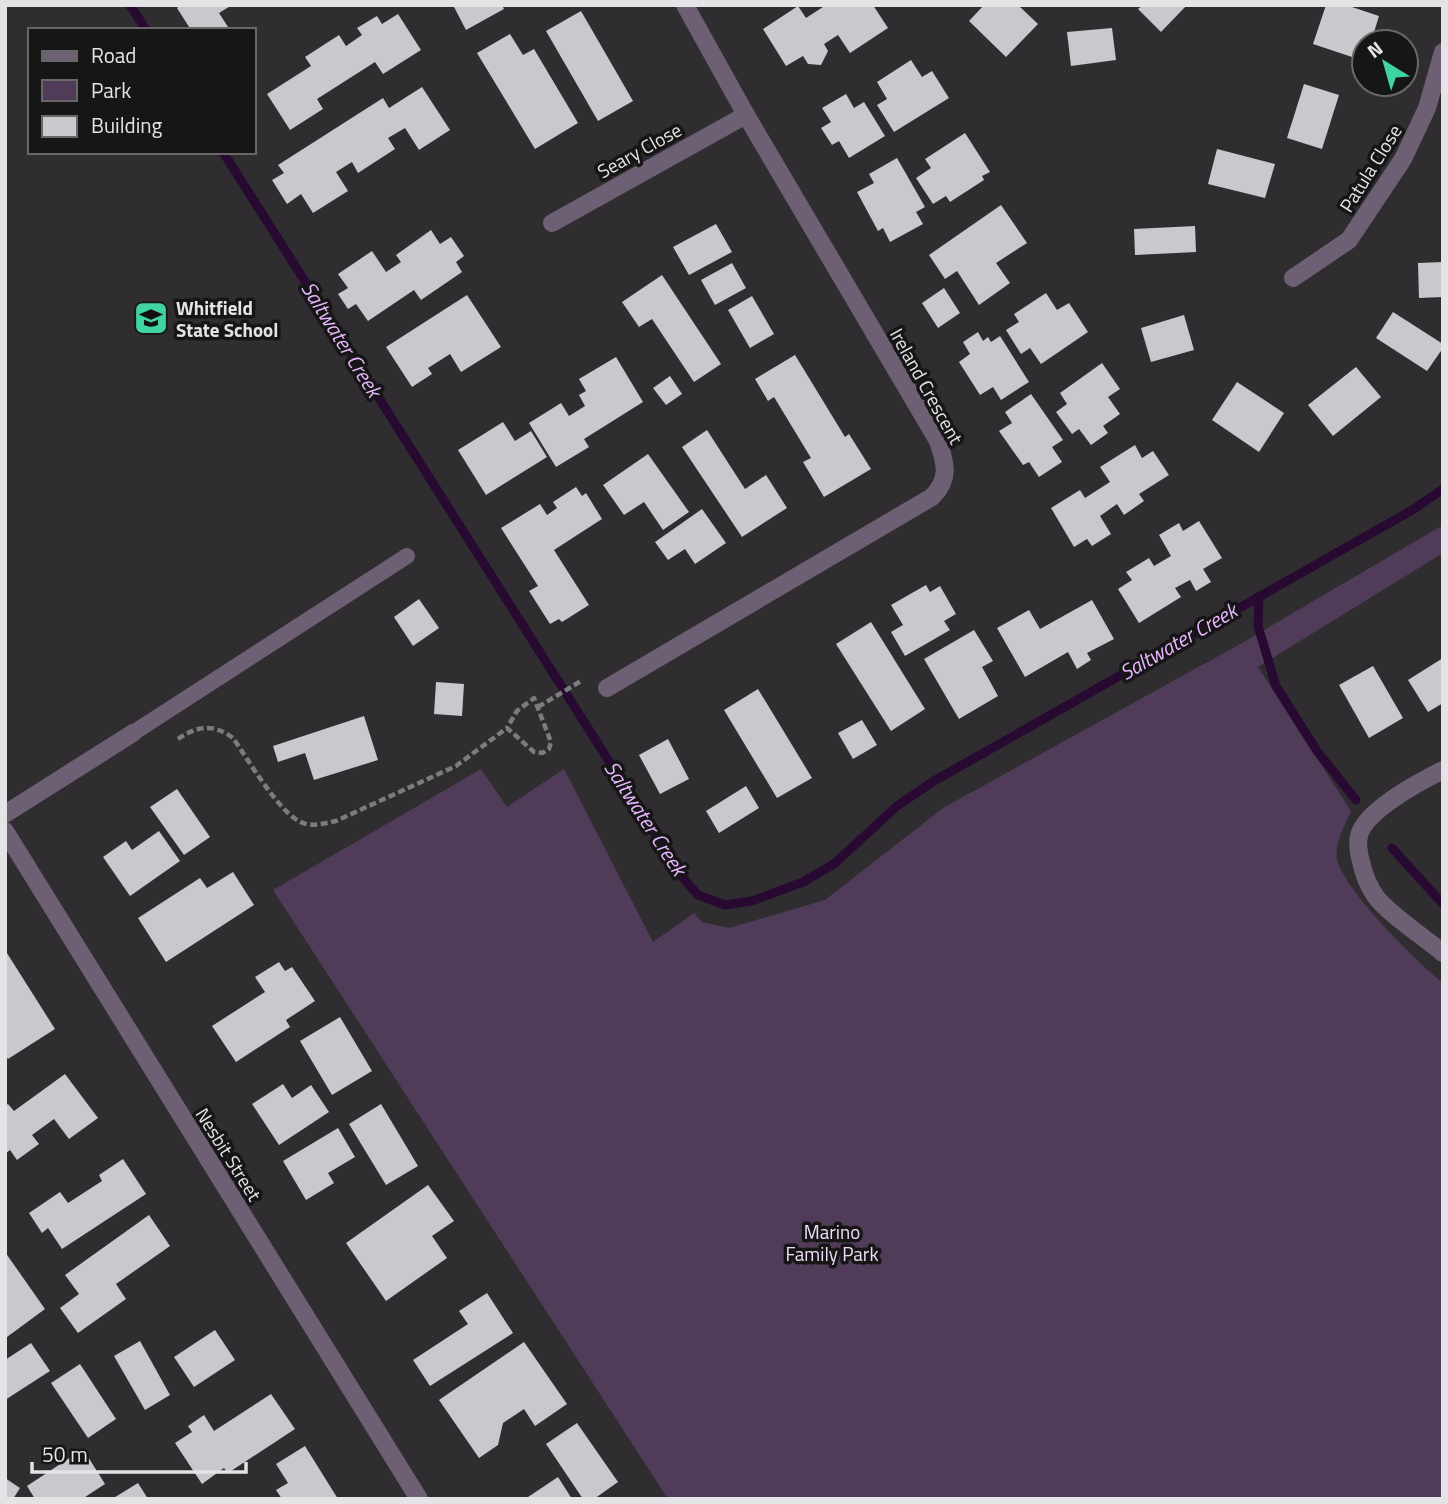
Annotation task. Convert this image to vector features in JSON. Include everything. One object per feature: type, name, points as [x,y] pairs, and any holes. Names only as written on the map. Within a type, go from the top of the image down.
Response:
[{"type":"street","name":"Ireland Crescent","points":[[607,688],[932,497],[943,486],[944,457],[938,441],[684,5]]},
{"type":"street","name":"Patula Close","points":[[1293,278],[1349,240],[1403,159],[1427,108],[1443,52]]},
{"type":"street","name":"Seary Close","points":[[552,223],[746,115]]},
{"type":"street","points":[[5,814],[133,733]]},
{"type":"street","points":[[1443,770],[1388,803],[1369,819],[1359,834],[1359,852],[1365,879],[1377,898],[1443,953]]},
{"type":"street","name":"Nesbit Street","points":[[5,831],[419,1499]]},
{"type":"lane","points":[[133,733],[407,556]]},
{"type":"path","points":[[538,707],[580,682]]},
{"type":"path","points":[[178,739],[200,727],[224,731],[233,738],[283,809],[301,823],[316,825],[335,821],[456,766],[506,728],[517,711],[534,698],[551,742],[549,749],[542,753],[534,752],[506,728]]},
{"type":"green space","name":"Marino Family Park","points":[[1443,525],[1443,553],[1258,667],[1351,811],[1337,850],[1338,863],[1345,877],[1384,927],[1443,983],[1443,1499],[668,1499],[273,890],[481,769],[507,807],[564,769],[653,942],[694,913],[702,922],[729,928],[825,900],[943,808],[1242,643]]},
{"type":"building","points":[[180,5],[232,5],[219,13],[229,28],[190,28],[177,8]]},
{"type":"building","points":[[453,5],[502,5],[504,9],[466,30]]},
{"type":"building","points":[[826,5],[873,5],[888,28],[850,53],[838,35],[824,44],[828,51],[821,65],[808,64],[803,56],[786,66],[763,29],[798,6],[806,18]]},
{"type":"building","points":[[984,5],[1018,5],[1038,24],[1006,57],[969,21]]},
{"type":"building","points":[[1143,5],[1187,5],[1161,32],[1138,9]]},
{"type":"building","points":[[1326,5],[1346,5],[1379,16],[1375,28],[1350,28],[1350,56],[1313,44]]},
{"type":"building","points":[[581,11],[633,101],[598,121],[546,31]]},
{"type":"building","points":[[398,14],[421,50],[383,74],[375,62],[317,99],[323,109],[290,130],[267,94],[311,66],[305,57],[339,35],[346,46],[362,35],[357,28],[377,16],[382,24]]},
{"type":"building","points":[[1112,28],[1116,60],[1071,66],[1067,32]]},
{"type":"building","points":[[510,34],[523,55],[534,49],[578,123],[535,149],[477,53]]},
{"type":"building","points":[[911,60],[922,77],[932,71],[949,98],[894,132],[877,105],[887,99],[877,82]]},
{"type":"building","points":[[1304,84],[1339,95],[1322,149],[1287,138]]},
{"type":"building","points":[[422,87],[450,130],[419,150],[405,128],[388,138],[395,149],[358,173],[352,162],[336,172],[348,191],[313,213],[301,194],[287,204],[272,180],[284,173],[278,165],[383,98],[389,108]]},
{"type":"building","points":[[846,94],[854,108],[864,102],[885,136],[849,158],[839,141],[832,145],[821,128],[831,122],[822,108]]},
{"type":"building","points":[[965,133],[990,172],[982,176],[984,180],[950,202],[946,196],[933,204],[916,178],[931,168],[925,159]]},
{"type":"building","points":[[1217,149],[1275,164],[1265,198],[1208,184]]},
{"type":"building","points":[[897,158],[925,207],[916,212],[923,224],[890,242],[883,228],[878,231],[857,192],[874,183],[869,174]]},
{"type":"building","points":[[1001,205],[1027,243],[996,263],[1010,283],[979,305],[957,271],[945,279],[929,255]]},
{"type":"building","points":[[716,224],[732,252],[689,275],[673,247]]},
{"type":"building","points":[[1195,226],[1196,252],[1135,255],[1134,229]]},
{"type":"building","points":[[431,230],[440,244],[451,237],[464,256],[456,262],[462,272],[421,300],[414,290],[368,321],[356,304],[348,309],[338,294],[348,288],[338,274],[372,251],[386,272],[401,262],[396,255]]},
{"type":"building","points":[[1443,262],[1443,297],[1419,298],[1418,263]]},
{"type":"building","points":[[732,263],[746,288],[715,305],[701,280]]},
{"type":"building","points":[[662,275],[721,364],[694,382],[652,319],[639,327],[622,302]]},
{"type":"building","points":[[944,288],[960,313],[938,328],[922,303]]},
{"type":"building","points":[[1046,293],[1057,310],[1069,303],[1088,332],[1041,364],[1030,348],[1021,354],[1006,330],[1019,322],[1014,314]]},
{"type":"building","points":[[467,295],[501,347],[461,372],[450,354],[428,368],[432,374],[412,387],[386,347]]},
{"type":"building","points":[[752,296],[774,334],[750,348],[728,310]]},
{"type":"building","points":[[1393,312],[1443,344],[1427,371],[1376,338]]},
{"type":"building","points":[[1184,315],[1194,350],[1151,362],[1141,328]]},
{"type":"building","points":[[978,332],[983,341],[988,337],[991,342],[1000,336],[1029,382],[1001,400],[993,387],[980,395],[959,362],[970,354],[963,342]]},
{"type":"building","points":[[795,355],[845,437],[849,434],[871,469],[824,497],[803,462],[811,458],[774,397],[768,401],[755,379]]},
{"type":"building","points":[[616,357],[643,402],[584,439],[589,447],[556,467],[529,423],[561,403],[569,416],[585,406],[579,395],[586,391],[579,379]]},
{"type":"building","points":[[1102,363],[1120,389],[1108,397],[1120,414],[1103,426],[1108,433],[1091,445],[1079,429],[1072,434],[1056,412],[1067,404],[1060,393]]},
{"type":"building","points":[[1356,367],[1381,397],[1333,436],[1308,405]]},
{"type":"building","points":[[670,376],[682,394],[666,405],[653,388]]},
{"type":"building","points":[[1237,382],[1284,413],[1259,452],[1212,420]]},
{"type":"building","points":[[1031,394],[1063,440],[1052,447],[1062,462],[1039,477],[1029,462],[1023,465],[999,431],[1012,423],[1005,412]]},
{"type":"building","points":[[503,422],[515,441],[531,431],[547,457],[486,495],[458,450]]},
{"type":"building","points":[[707,430],[745,489],[766,475],[787,508],[742,537],[682,447]]},
{"type":"building","points":[[1135,445],[1142,458],[1153,451],[1169,475],[1139,494],[1144,501],[1124,515],[1117,504],[1100,516],[1111,534],[1092,546],[1087,539],[1074,547],[1051,508],[1080,490],[1085,498],[1110,482],[1100,467]]},
{"type":"building","points":[[648,454],[689,512],[663,530],[644,502],[624,515],[603,485]]},
{"type":"building","points":[[576,487],[582,496],[586,493],[602,519],[554,550],[589,605],[562,622],[559,619],[550,624],[529,591],[538,586],[501,528],[540,504],[547,515],[557,508],[553,502]]},
{"type":"building","points":[[702,509],[726,543],[695,564],[685,549],[668,560],[655,542]]},
{"type":"building","points":[[1199,521],[1222,558],[1203,569],[1211,582],[1196,591],[1190,580],[1175,588],[1181,597],[1139,623],[1118,589],[1132,580],[1126,572],[1149,558],[1154,566],[1171,556],[1159,535],[1179,523],[1183,531]]},
{"type":"building","points":[[926,585],[930,592],[940,586],[956,614],[944,621],[950,630],[905,656],[891,632],[903,625],[891,605]]},
{"type":"building","points":[[419,599],[439,628],[413,646],[394,617]]},
{"type":"building","points":[[1092,600],[1114,639],[1087,653],[1091,660],[1077,669],[1068,652],[1025,677],[997,628],[1029,610],[1040,629]]},
{"type":"building","points":[[871,622],[925,709],[891,731],[836,644]]},
{"type":"building","points":[[974,630],[993,661],[982,667],[998,696],[959,719],[924,659]]},
{"type":"building","points":[[1443,658],[1443,703],[1428,712],[1408,680]]},
{"type":"building","points":[[1373,666],[1403,718],[1369,738],[1339,685]]},
{"type":"building","points":[[436,682],[464,684],[462,716],[434,714]]},
{"type":"building","points":[[758,689],[812,778],[777,798],[724,710]]},
{"type":"building","points":[[364,716],[378,760],[314,780],[305,753],[278,762],[273,746]]},
{"type":"building","points":[[862,720],[877,745],[853,759],[838,733]]},
{"type":"building","points":[[668,739],[689,779],[660,794],[639,755]]},
{"type":"building","points":[[746,786],[759,808],[719,833],[706,811]]},
{"type":"building","points":[[177,789],[210,837],[184,855],[150,807]]},
{"type":"building","points":[[159,831],[180,861],[130,896],[103,857],[126,841],[132,850]]},
{"type":"building","points":[[233,872],[254,905],[166,962],[138,918],[200,878],[207,888]]},
{"type":"building","points":[[5,950],[55,1029],[8,1059],[5,1055]]},
{"type":"building","points":[[279,962],[285,971],[292,967],[315,1001],[286,1020],[290,1027],[236,1062],[212,1026],[265,992],[255,977]]},
{"type":"building","points":[[340,1017],[372,1071],[332,1095],[300,1041]]},
{"type":"building","points":[[65,1074],[98,1118],[69,1139],[54,1119],[32,1135],[39,1144],[17,1160],[10,1150],[5,1154],[5,1106],[8,1104],[14,1111]]},
{"type":"building","points":[[283,1084],[292,1098],[311,1085],[329,1112],[279,1145],[252,1104]]},
{"type":"building","points":[[381,1104],[418,1166],[386,1185],[349,1124]]},
{"type":"building","points":[[338,1128],[355,1157],[328,1173],[334,1183],[306,1200],[283,1161]]},
{"type":"building","points":[[123,1159],[146,1194],[62,1249],[48,1228],[42,1233],[29,1213],[60,1192],[68,1203],[102,1181],[99,1175]]},
{"type":"building","points":[[428,1185],[454,1221],[432,1236],[447,1258],[386,1301],[346,1243]]},
{"type":"building","points":[[149,1215],[170,1246],[116,1284],[126,1299],[78,1333],[60,1308],[79,1294],[65,1275]]},
{"type":"building","points":[[5,1252],[45,1309],[7,1337],[5,1335]]},
{"type":"building","points":[[487,1293],[513,1333],[430,1386],[413,1360],[468,1324],[459,1311]]},
{"type":"building","points":[[215,1330],[235,1360],[194,1387],[174,1357]]},
{"type":"building","points":[[140,1341],[170,1395],[145,1410],[114,1356]]},
{"type":"building","points":[[524,1342],[567,1404],[535,1426],[524,1409],[503,1423],[498,1445],[479,1458],[439,1400]]},
{"type":"building","points":[[31,1343],[50,1371],[5,1400],[5,1360]]},
{"type":"building","points":[[80,1364],[116,1419],[88,1438],[51,1383]]},
{"type":"building","points":[[271,1394],[295,1429],[228,1473],[224,1468],[202,1484],[175,1443],[192,1432],[188,1426],[204,1415],[214,1431]]},
{"type":"building","points":[[577,1423],[618,1482],[594,1499],[583,1499],[546,1444]]},
{"type":"building","points":[[305,1446],[338,1499],[282,1499],[276,1490],[288,1483],[276,1464]]},
{"type":"building","points":[[83,1449],[105,1484],[82,1499],[35,1499],[27,1486]]},
{"type":"building","points":[[558,1477],[572,1499],[525,1499]]},
{"type":"building","points":[[5,1478],[20,1488],[13,1499],[5,1499]]},
{"type":"building","points":[[138,1483],[148,1499],[112,1499]]},
{"type":"waterway","name":"Saltwater Creek","points":[[130,5],[145,28]]},
{"type":"waterway","name":"Saltwater Creek","points":[[224,154],[683,878],[698,895],[725,905],[752,901],[803,882],[834,864],[897,806],[934,781],[1414,509],[1443,489]]},
{"type":"waterway","points":[[1259,597],[1258,626],[1276,686],[1317,751],[1356,800]]},
{"type":"waterway","points":[[1392,848],[1443,904]]},
{"type":"place","name":"Whitfield State School","points":[[151,318]]}]
